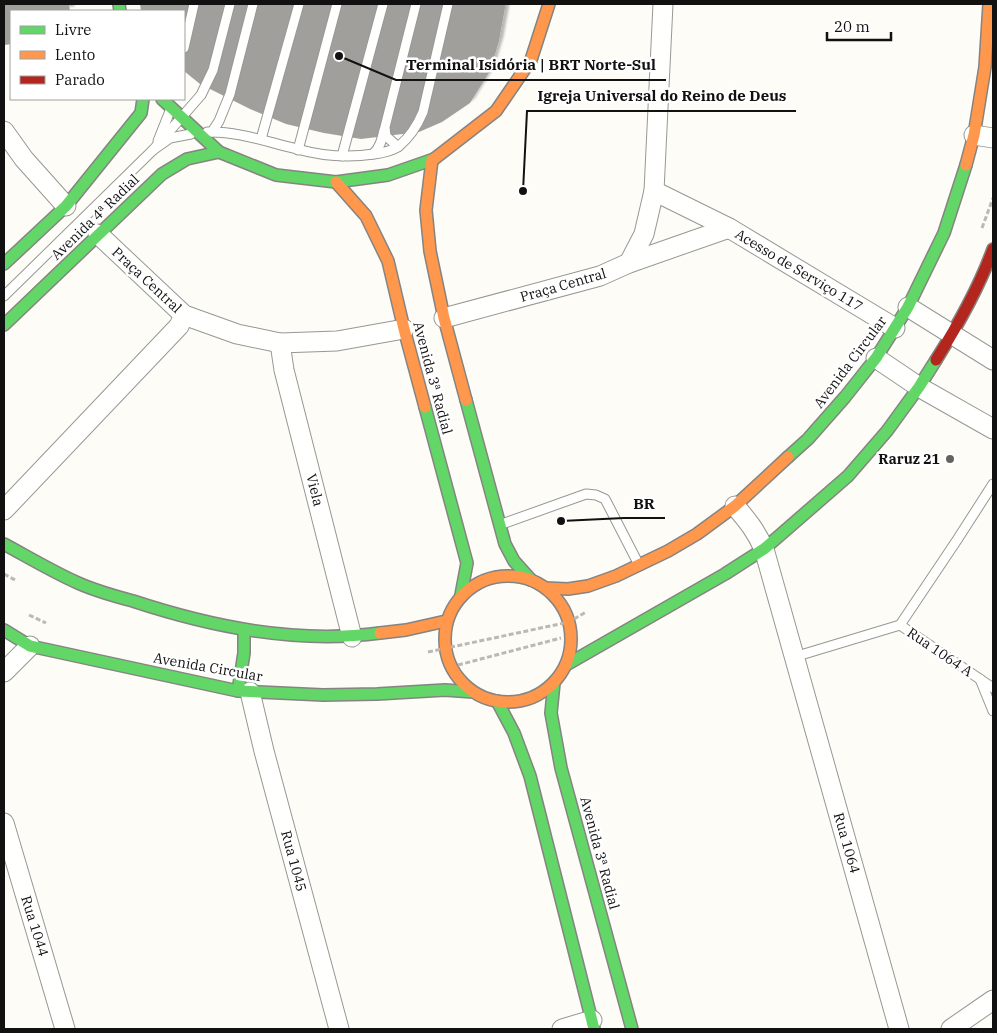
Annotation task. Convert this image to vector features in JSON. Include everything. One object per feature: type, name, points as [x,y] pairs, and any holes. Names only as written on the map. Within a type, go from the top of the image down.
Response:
[{"type":"main road","points":[[172,103],[181,118],[219,152],[276,175],[336,182],[388,175],[432,160],[496,111],[531,60],[549,4]]},
{"type":"main road","name":"Avenida Circular","points":[[546,588],[568,589],[588,586],[616,576],[668,551],[697,534],[735,506],[808,439],[876,358],[908,307],[944,232],[963,177],[974,135],[985,67],[988,4]]},
{"type":"main road","name":"Avenida 4ª Radial","points":[[4,264],[66,206],[141,113],[143,100]]},
{"type":"main road","name":"Avenida 4ª Radial","points":[[4,325],[162,174],[187,159],[219,152]]},
{"type":"main road","name":"Avenida 3ª Radial","points":[[432,160],[426,210],[430,251],[444,318],[505,544],[514,560],[531,580]]},
{"type":"main road","name":"Avenida 3ª Radial","points":[[336,182],[366,216],[388,261],[404,329],[467,563],[461,595]]},
{"type":"main road","points":[[566,665],[726,574],[764,549],[848,476],[887,431],[919,387],[952,334],[986,269],[993,249]]},
{"type":"main road","points":[[4,544],[79,583],[159,611],[244,631],[296,636],[352,637],[395,633],[446,621]]},
{"type":"main road","points":[[512,576],[531,580],[546,588],[558,600],[565,611],[572,635],[566,665],[554,683],[537,695],[518,701],[497,701],[484,698],[460,681],[451,667],[444,648],[446,621],[452,607],[461,595],[476,584],[494,577],[512,576]]},
{"type":"main road","name":"Avenida Circular","points":[[4,630],[30,646],[244,691],[323,695],[445,690],[473,692]]},
{"type":"main road","points":[[244,631],[244,691]]},
{"type":"main road","name":"Avenida 3ª Radial","points":[[554,683],[552,713],[562,768],[632,1029]]},
{"type":"main road","points":[[497,701],[514,733],[530,776],[593,1024]]},
{"type":"street","points":[[629,263],[644,234],[654,190],[663,4]]},
{"type":"street","points":[[4,132],[24,159],[66,206]]},
{"type":"street","points":[[974,135],[993,138]]},
{"type":"street","name":"Acesso de Serviço 117","points":[[654,190],[729,228],[895,328]]},
{"type":"street","name":"Acesso de Serviço 117","points":[[629,263],[729,228]]},
{"type":"street","name":"Praça Central","points":[[98,234],[184,315],[237,334],[280,343],[337,341],[404,329]]},
{"type":"street","name":"Praça Central","points":[[444,318],[600,276],[629,263]]},
{"type":"street","points":[[908,307],[993,360]]},
{"type":"street","points":[[4,510],[179,326],[184,315]]},
{"type":"street","name":"Viela","points":[[280,343],[284,370],[352,637]]},
{"type":"street","points":[[876,358],[919,387],[993,429]]},
{"type":"street","name":"Rua 1064","points":[[735,506],[757,534],[774,580],[899,1029]]},
{"type":"street","points":[[4,672],[30,646]]},
{"type":"street","name":"Rua 1045","points":[[244,691],[264,751],[339,1029]]},
{"type":"street","name":"Rua 1044","points":[[4,823],[65,1029]]},
{"type":"street","points":[[951,1029],[993,1000]]},
{"type":"street","points":[[562,1029],[593,1024]]},
{"type":"lane","points":[[185,44],[194,4]]},
{"type":"lane","points":[[4,296],[153,150],[201,95],[213,70],[230,4]]},
{"type":"lane","points":[[212,132],[219,121],[230,94],[253,4]]},
{"type":"lane","points":[[261,139],[299,4]]},
{"type":"lane","points":[[298,150],[337,4]]},
{"type":"lane","points":[[342,156],[383,4]]},
{"type":"lane","points":[[373,154],[377,151],[385,128],[416,4]]},
{"type":"lane","points":[[153,150],[170,138],[198,132],[212,132],[233,133],[298,150],[330,156],[358,156],[384,153],[398,146],[419,122],[424,112],[448,4]]},
{"type":"lane","points":[[153,150],[172,103]]},
{"type":"lane","points":[[385,128],[386,136],[398,146]]},
{"type":"lane","points":[[794,657],[900,626],[993,484]]},
{"type":"lane","points":[[499,525],[586,494],[596,495],[605,499],[639,566]]},
{"type":"lane","name":"Rua 1064 A","points":[[900,626],[993,688]]},
{"type":"lane","name":"Rua 1064 A","points":[[979,679],[993,711]]},
{"type":"path","points":[[980,234],[993,198]]},
{"type":"path","points":[[28,614],[53,626]]},
{"type":"path","points":[[451,667],[572,635]]},
{"type":"building","points":[[4,4],[69,4],[70,10],[10,10],[10,44],[5,45]]},
{"type":"building","points":[[140,4],[505,4],[499,41],[490,71],[470,103],[442,122],[419,132],[361,139],[286,124],[250,109],[200,84],[185,72],[185,10],[141,10]]},
{"type":"traffic: fast","points":[[119,4],[120,10]]},
{"type":"traffic: fast","points":[[4,264],[66,206],[141,113],[143,100]]},
{"type":"traffic: fast","points":[[163,100],[219,152],[276,175],[336,182],[388,175],[434,159]]},
{"type":"traffic: fast","points":[[4,325],[162,174],[187,159],[219,152]]},
{"type":"traffic: fast","points":[[788,457],[808,439],[845,397],[876,358],[908,307],[944,233],[966,165]]},
{"type":"traffic: fast","points":[[566,665],[725,574],[764,549],[848,476],[887,431],[936,360]]},
{"type":"traffic: fast","points":[[466,400],[505,544],[514,561],[531,580]]},
{"type":"traffic: fast","points":[[425,407],[467,563],[461,595]]},
{"type":"traffic: fast","points":[[4,544],[85,586],[193,619],[286,635],[349,636],[380,633]]},
{"type":"traffic: fast","points":[[4,630],[30,646],[238,691],[323,695],[445,690],[473,692]]},
{"type":"traffic: fast","points":[[238,691],[244,653],[244,631]]},
{"type":"traffic: fast","points":[[554,683],[551,713],[561,768],[632,1029]]},
{"type":"traffic: fast","points":[[497,701],[514,733],[530,776],[594,1029]]},
{"type":"traffic: slow","points":[[434,159],[496,111],[531,60],[549,4]]},
{"type":"traffic: slow","points":[[966,165],[974,135],[985,67],[989,4]]},
{"type":"traffic: slow","points":[[432,160],[426,210],[430,251],[444,318],[466,400]]},
{"type":"traffic: slow","points":[[336,182],[366,216],[388,261],[425,407]]},
{"type":"traffic: slow","points":[[546,588],[568,589],[588,586],[616,576],[668,551],[697,534],[735,506],[788,457]]},
{"type":"traffic: slow","points":[[508,576],[532,581],[543,586],[553,594],[561,604],[566,615],[571,639],[566,663],[561,674],[553,684],[543,692],[532,697],[508,702],[484,697],[473,692],[463,684],[455,674],[450,663],[445,639],[450,615],[455,604],[463,594],[473,586],[484,581],[508,576]]},
{"type":"traffic: slow","points":[[380,633],[406,630],[446,621]]},
{"type":"traffic: jam","points":[[936,360],[968,306],[993,249]]},
{"type":"place","name":"Terminal Isidória | BRT Norte-Sul","points":[[339,56]]},
{"type":"place","name":"Igreja Universal do Reino de Deus","points":[[523,191]]},
{"type":"place","name":"Raruz 21","points":[[950,459]]},
{"type":"place","name":"BR","points":[[561,521]]}]
